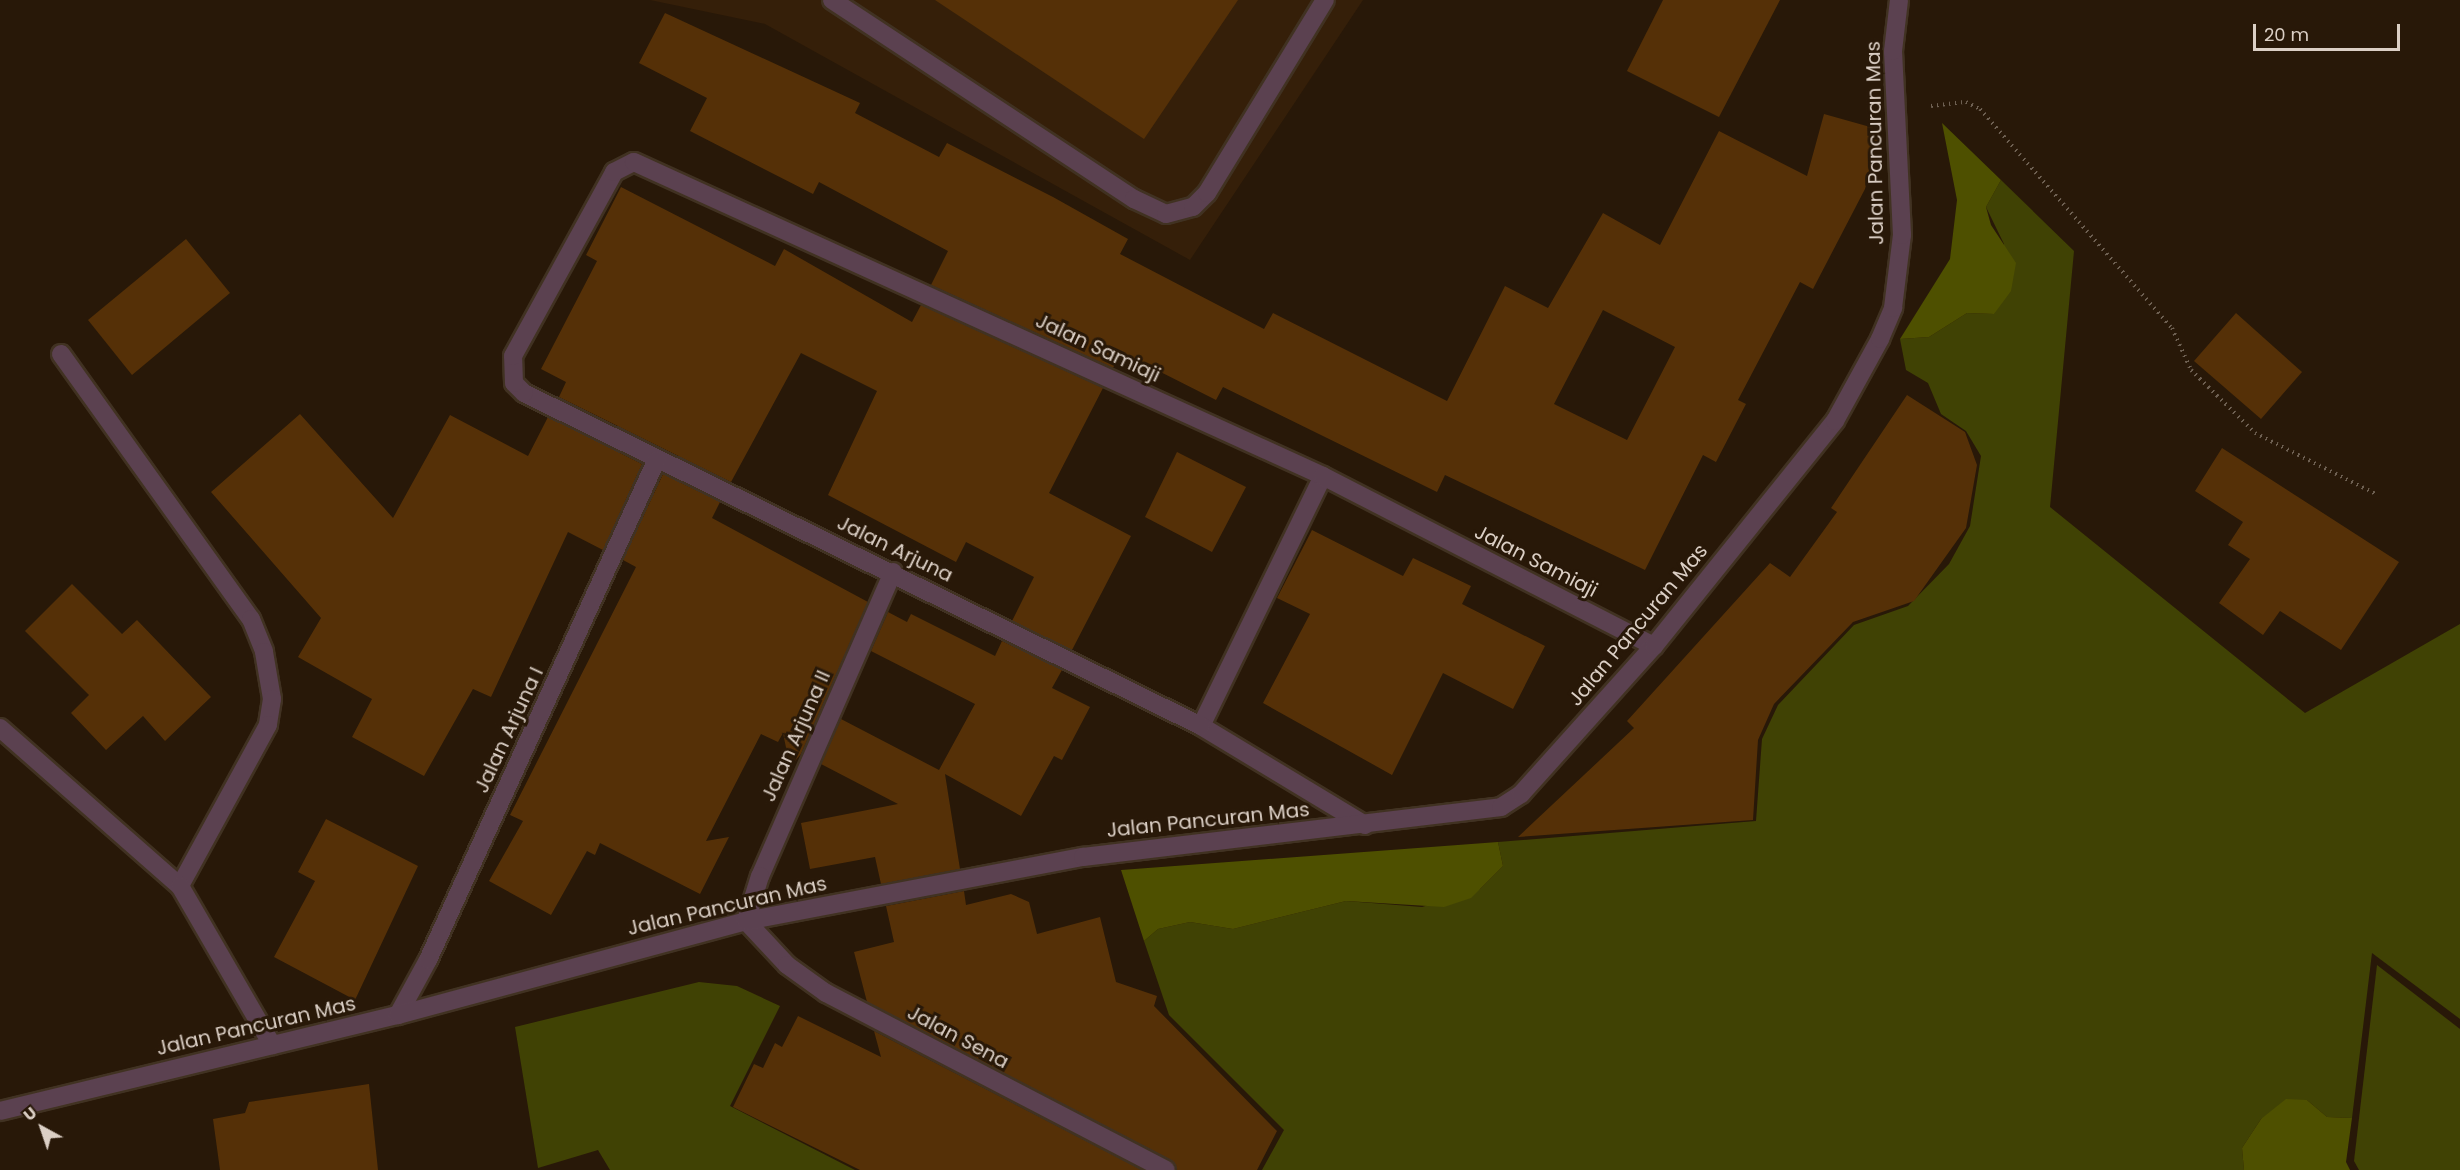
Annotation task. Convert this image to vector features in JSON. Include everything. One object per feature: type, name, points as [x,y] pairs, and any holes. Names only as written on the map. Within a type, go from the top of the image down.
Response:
[{"type":"street","points":[[832,0],[1134,199],[1166,214],[1193,207],[1207,193],[1325,0]]},
{"type":"street","name":"Jalan Pancuran Mas","points":[[0,1111],[398,1015],[746,921],[1083,857],[1501,807],[1521,794],[1654,646],[1835,421],[1880,339],[1893,308],[1902,235],[1898,109],[1893,51],[1899,0]]},
{"type":"street","name":"Jalan Samiaji","points":[[561,267],[609,178],[634,162],[1323,476],[1654,646]]},
{"type":"street","name":"Jalan Arjuna","points":[[561,267],[513,356],[514,383],[539,403],[656,461],[893,572],[1201,726],[1365,825]]},
{"type":"street","points":[[61,354],[251,619],[264,652],[272,699],[268,725],[180,886]]},
{"type":"street","name":"Jalan Arjuna I","points":[[398,1015],[428,960],[656,461]]},
{"type":"street","points":[[1201,726],[1323,476]]},
{"type":"street","name":"Jalan Arjuna II","points":[[746,921],[760,876],[893,572]]},
{"type":"street","points":[[0,728],[180,886],[272,1045]]},
{"type":"street","name":"Jalan Sena","points":[[746,921],[787,965],[826,993],[1166,1170]]},
{"type":"path","points":[[1898,109],[1966,102],[1980,110],[2172,328],[2191,370],[2255,433],[2376,494]]},
{"type":"shaded area","points":[[650,0],[1363,0],[1190,260],[765,24]]},
{"type":"shaded area","points":[[1942,123],[2001,180],[1986,207],[1991,225],[2016,263],[2011,291],[1994,314],[1967,313],[1929,337],[1900,339],[1950,259],[1957,200]]},
{"type":"shaded area","points":[[2001,180],[2074,251],[2050,507],[2305,713],[2460,624],[2460,1019],[2372,953],[2352,1118],[2327,1117],[2307,1100],[2261,1119],[2242,1148],[2244,1170],[1262,1170],[1284,1130],[1169,1015],[1144,941],[1158,929],[1190,922],[1233,929],[1346,901],[1422,907],[1480,889],[1503,866],[1498,842],[1756,821],[1762,739],[1778,705],[1854,625],[1908,606],[1949,564],[1970,526],[1981,456],[1966,431],[1941,414],[1928,383],[1906,370],[1900,339],[1929,337],[1967,313],[1994,314],[2004,244],[1986,207]]},
{"type":"shaded area","points":[[1498,842],[1503,866],[1471,898],[1444,907],[1346,901],[1233,929],[1190,922],[1158,929],[1144,941],[1121,870]]},
{"type":"shaded area","points":[[2377,965],[2460,1029],[2460,1170],[2359,1170],[2354,1161]]},
{"type":"shaded area","points":[[699,982],[737,986],[780,1006],[730,1106],[855,1170],[610,1170],[598,1150],[538,1168],[515,1027]]},
{"type":"shaded area","points":[[2286,1099],[2307,1100],[2327,1117],[2352,1118],[2346,1162],[2350,1170],[2244,1170],[2242,1148],[2261,1119]]},
{"type":"building","points":[[935,0],[1238,0],[1144,139]]},
{"type":"building","points":[[1663,0],[1780,0],[1719,117],[1627,71]]},
{"type":"building","points":[[665,13],[860,103],[855,113],[939,157],[947,143],[1053,197],[1128,239],[1120,254],[1264,329],[1273,313],[1447,401],[1505,286],[1548,308],[1603,213],[1660,245],[1719,131],[1807,176],[1824,114],[1881,130],[1865,189],[1813,289],[1800,282],[1738,400],[1746,404],[1716,462],[1703,455],[1645,570],[1445,475],[1437,492],[1223,387],[1216,400],[1121,352],[1113,368],[931,285],[948,251],[819,182],[813,194],[690,131],[707,98],[639,63]],"holes":[[[1603,310],[1675,347],[1627,440],[1554,404]]]},
{"type":"building","points":[[621,187],[775,266],[784,249],[912,322],[921,305],[1103,388],[1049,493],[1131,536],[1072,650],[1012,621],[1034,577],[966,542],[956,562],[828,495],[877,391],[801,353],[731,482],[559,397],[566,382],[541,369],[597,261],[586,255]]},
{"type":"building","points":[[186,239],[230,293],[132,375],[88,320]]},
{"type":"building","points":[[2236,313],[2302,372],[2261,419],[2194,361]]},
{"type":"building","points":[[1907,395],[1965,432],[1977,465],[1966,528],[1914,601],[1853,622],[1774,704],[1758,740],[1753,820],[1518,837],[1634,728],[1627,721],[1770,563],[1790,577],[1837,512],[1831,508]]},
{"type":"building","points":[[300,414],[393,518],[450,415],[528,456],[548,417],[642,464],[603,550],[568,532],[491,697],[473,689],[424,776],[352,737],[372,699],[298,657],[321,618],[211,492]]},
{"type":"building","points":[[2222,448],[2399,562],[2341,650],[2280,611],[2263,635],[2219,603],[2250,559],[2228,545],[2243,522],[2195,491]]},
{"type":"building","points":[[1177,452],[1246,487],[1212,552],[1145,517]]},
{"type":"building","points":[[663,474],[720,502],[712,518],[868,602],[801,754],[790,767],[783,733],[778,742],[761,734],[706,841],[729,837],[700,894],[600,843],[595,855],[587,851],[551,915],[489,881],[523,821],[510,815],[636,567],[623,560]]},
{"type":"building","points":[[1312,530],[1403,576],[1413,558],[1471,586],[1462,604],[1545,646],[1513,709],[1443,673],[1392,775],[1263,703],[1310,614],[1277,598]]},
{"type":"building","points":[[72,584],[122,634],[137,620],[211,697],[165,741],[143,716],[106,750],[71,713],[89,695],[25,631]]},
{"type":"building","points":[[888,612],[907,622],[911,614],[995,656],[1002,641],[1062,670],[1052,688],[1090,707],[1062,760],[1054,756],[1021,816],[945,774],[960,869],[881,884],[875,857],[810,869],[801,823],[898,804],[821,764],[841,719],[939,770],[975,704],[871,651]]},
{"type":"building","points":[[326,819],[418,866],[355,1000],[274,957],[315,881],[298,872]]},
{"type":"building","points":[[964,891],[966,905],[1011,894],[1029,902],[1037,934],[1100,917],[1116,982],[1157,996],[1154,1006],[1277,1131],[1257,1170],[1177,1170],[1171,1160],[867,1002],[854,952],[894,942],[886,906]]},
{"type":"building","points":[[798,1016],[881,1057],[874,1031],[1142,1170],[860,1170],[733,1107],[754,1064],[763,1068],[775,1043],[782,1047]]},
{"type":"building","points":[[369,1084],[378,1170],[220,1170],[213,1119],[245,1113],[249,1102]]}]
